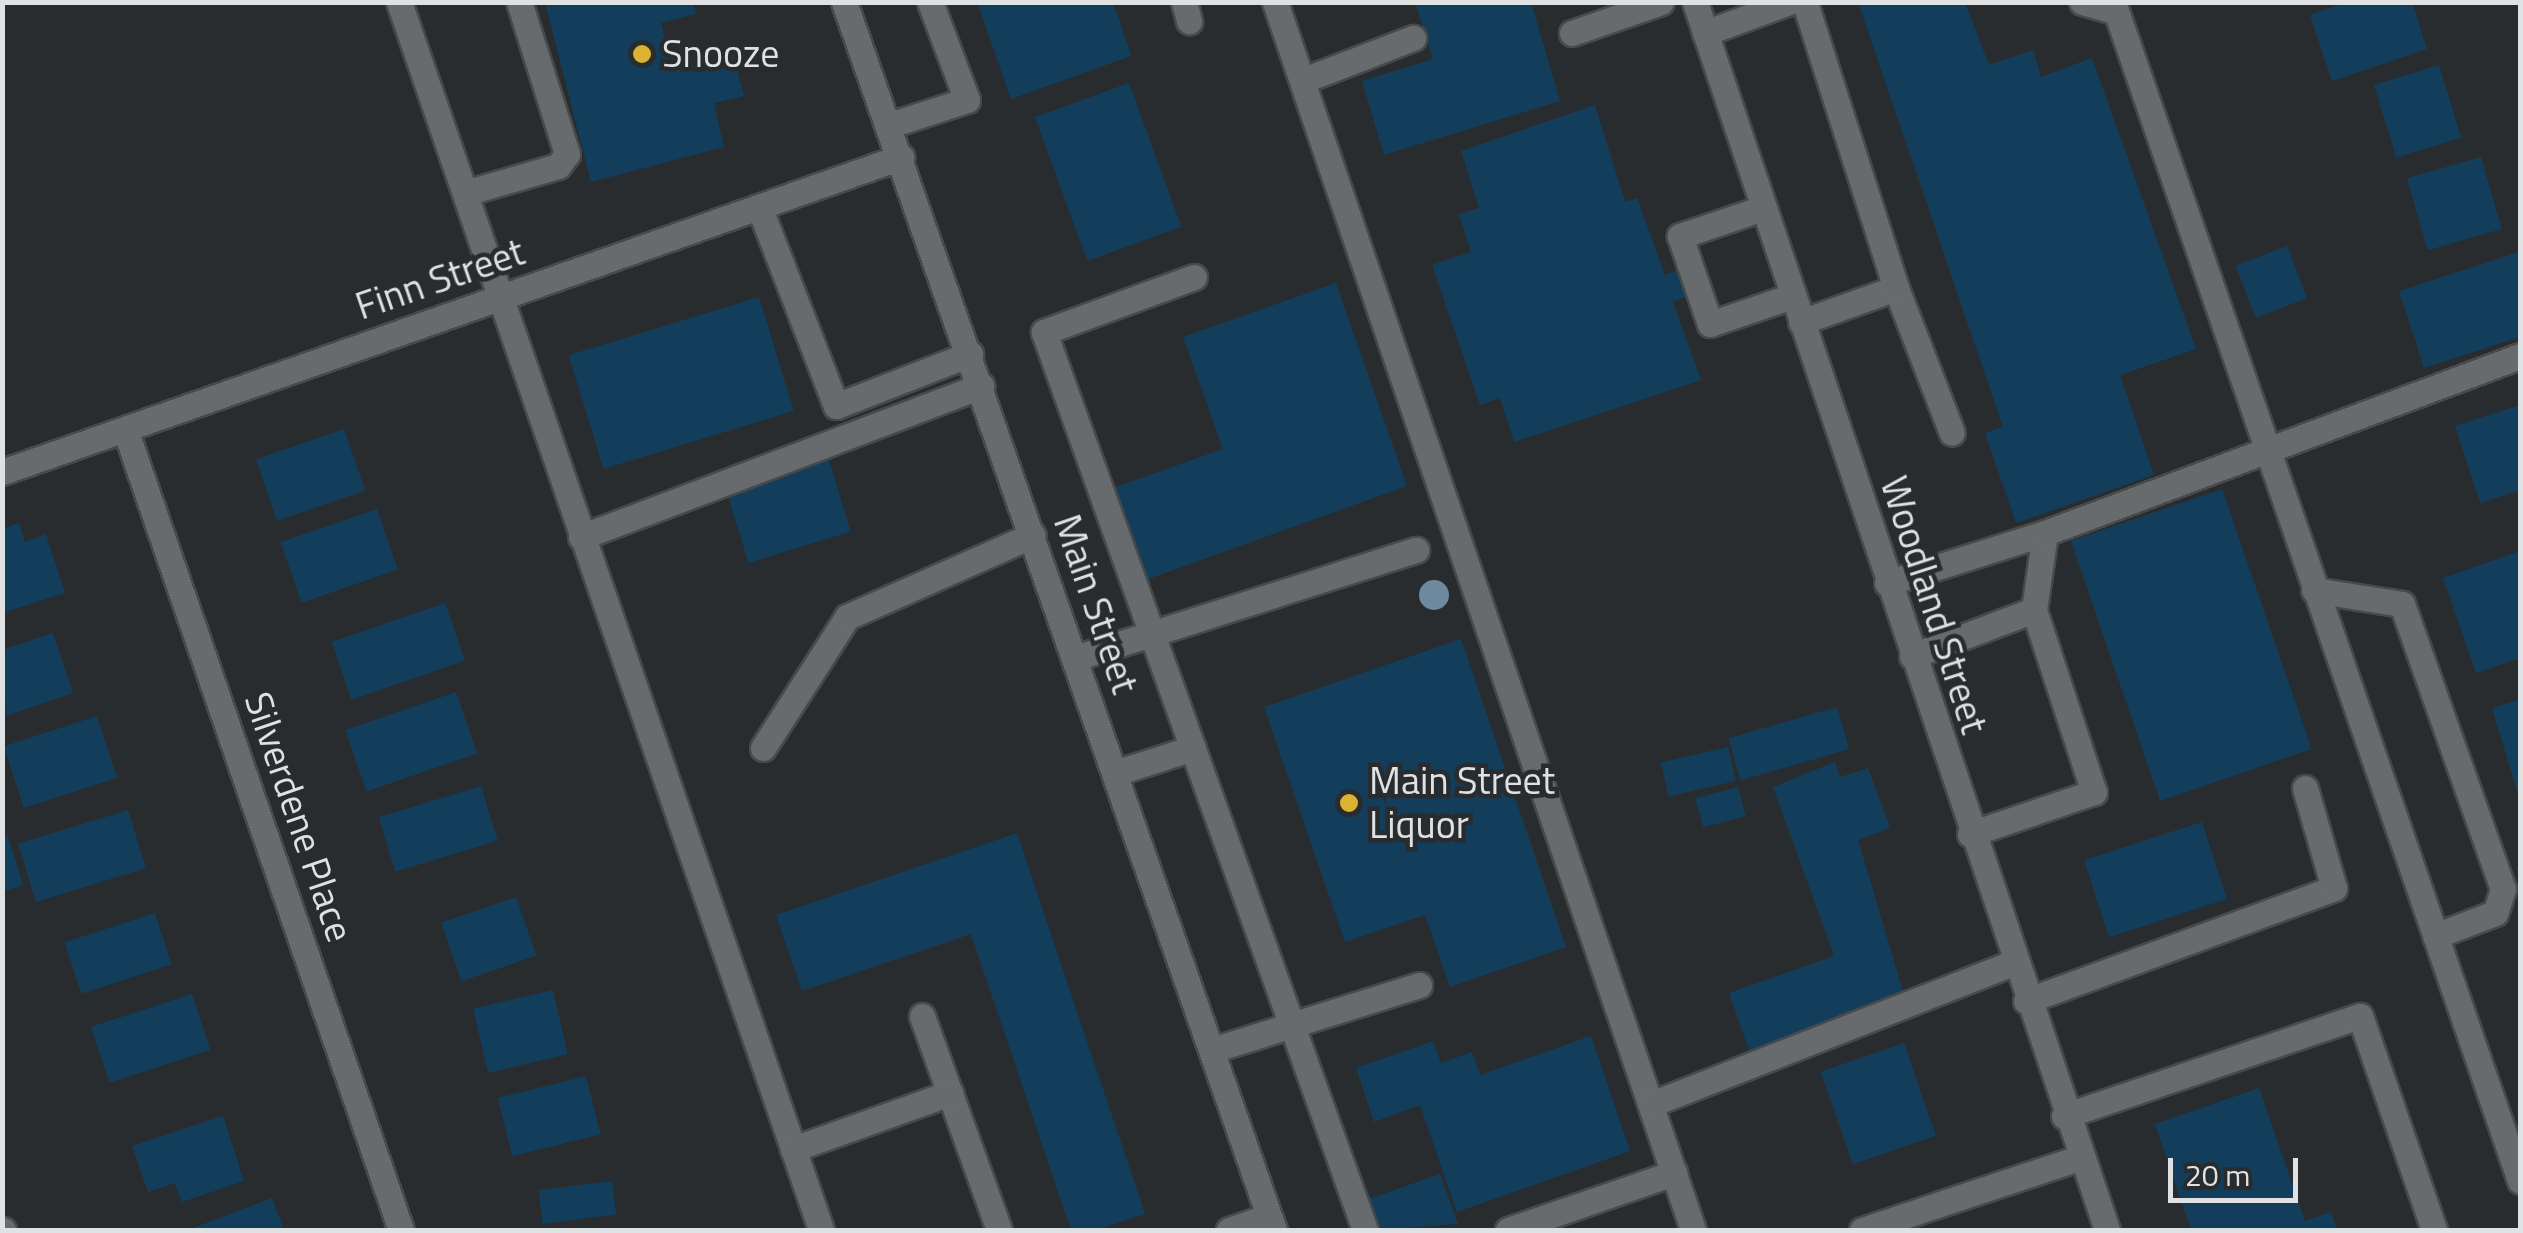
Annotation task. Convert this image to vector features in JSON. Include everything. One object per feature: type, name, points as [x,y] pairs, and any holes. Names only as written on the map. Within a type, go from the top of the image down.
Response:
[{"type":"street","points":[[398,2],[822,1230]]},
{"type":"street","points":[[466,193],[558,166],[567,154],[519,2]]},
{"type":"street","name":"Main Street","points":[[844,2],[902,157],[1272,1223]]},
{"type":"street","points":[[890,125],[966,100],[930,2]]},
{"type":"street","points":[[1276,2],[1694,1230]]},
{"type":"street","points":[[1572,32],[1661,2]]},
{"type":"street","name":"Woodland Street","points":[[1695,2],[2078,1158],[2107,1230]]},
{"type":"street","points":[[1706,32],[1789,2]]},
{"type":"street","points":[[1805,2],[1896,288],[1952,434]]},
{"type":"street","points":[[2082,2],[2114,7],[2520,1182]]},
{"type":"street","points":[[1304,80],[1412,38]]},
{"type":"street","name":"Finn Street","points":[[2,472],[902,157]]},
{"type":"street","points":[[1764,208],[1680,236],[1710,324],[1792,296]]},
{"type":"street","points":[[760,209],[836,406],[970,354]]},
{"type":"street","points":[[1194,277],[1044,332],[1365,1230]]},
{"type":"street","points":[[1801,322],[1896,288]]},
{"type":"street","points":[[1887,583],[2045,533],[2263,446],[2520,356]]},
{"type":"street","points":[[581,537],[981,386]]},
{"type":"street","name":"Silverdene Place","points":[[125,429],[401,1230]]},
{"type":"street","points":[[1970,834],[2094,792],[2034,610],[2045,533]]},
{"type":"street","points":[[763,748],[847,618],[1033,535]]},
{"type":"street","points":[[1075,658],[1416,550]]},
{"type":"street","points":[[2314,590],[2402,604],[2503,888],[2494,914],[2434,936]]},
{"type":"street","points":[[1912,656],[2034,610]]},
{"type":"street","points":[[1115,772],[1193,748]]},
{"type":"street","points":[[2026,1001],[2334,888],[2305,788]]},
{"type":"street","points":[[1650,1104],[2013,963]]},
{"type":"street","points":[[1212,1050],[1419,985]]},
{"type":"street","points":[[922,1016],[999,1230]]},
{"type":"street","points":[[2064,1116],[2360,1016],[2434,1230]]},
{"type":"street","points":[[793,1149],[950,1093]]},
{"type":"street","points":[[1862,1230],[2078,1158]]},
{"type":"street","points":[[1508,1230],[1674,1173]]},
{"type":"street","points":[[1229,1230],[1272,1223]]},
{"type":"building","points":[[545,2],[693,2],[696,14],[661,23],[673,69],[733,54],[744,96],[714,103],[724,147],[591,182]]},
{"type":"building","points":[[977,2],[1113,2],[1131,56],[1011,99]]},
{"type":"building","points":[[1415,2],[1531,2],[1560,101],[1384,155],[1362,81],[1433,59]]},
{"type":"building","points":[[1858,2],[1965,2],[1989,65],[2033,50],[2041,77],[2092,58],[2196,349],[2120,375],[2154,475],[2016,523],[1985,433],[2003,427]]},
{"type":"building","points":[[2346,2],[2412,2],[2427,49],[2332,81],[2310,15]]},
{"type":"building","points":[[2439,65],[2461,138],[2396,158],[2374,85]]},
{"type":"building","points":[[1129,83],[1181,227],[1087,261],[1035,117]]},
{"type":"building","points":[[1595,105],[1625,202],[1637,198],[1665,275],[1680,269],[1690,295],[1673,302],[1701,380],[1514,442],[1500,398],[1480,405],[1432,265],[1471,252],[1459,214],[1479,208],[1461,151]]},
{"type":"building","points":[[2481,157],[2502,229],[2428,250],[2407,178]]},
{"type":"building","points":[[2287,246],[2307,298],[2256,318],[2236,266]]},
{"type":"building","points":[[2519,252],[2520,337],[2424,368],[2399,291]]},
{"type":"building","points":[[1336,283],[1407,486],[1140,582],[1107,490],[1223,449],[1183,337]]},
{"type":"building","points":[[759,297],[794,411],[603,469],[569,355]]},
{"type":"building","points":[[2520,405],[2520,490],[2480,503],[2455,426]]},
{"type":"building","points":[[344,429],[365,490],[277,521],[256,459]]},
{"type":"building","points":[[828,457],[851,532],[748,563],[726,488]]},
{"type":"building","points":[[2222,489],[2312,749],[2160,801],[2071,541]]},
{"type":"building","points":[[377,509],[398,570],[301,603],[281,542]]},
{"type":"building","points":[[19,523],[25,542],[46,534],[65,593],[2,613],[2,529]]},
{"type":"building","points":[[2520,551],[2520,658],[2476,673],[2443,578]]},
{"type":"building","points":[[445,603],[465,661],[351,700],[332,642]]},
{"type":"building","points":[[53,633],[73,693],[6,716],[2,650]]},
{"type":"building","points":[[1461,639],[1566,947],[1450,987],[1425,915],[1345,942],[1264,707]]},
{"type":"building","points":[[456,692],[477,753],[367,792],[345,730]]},
{"type":"building","points":[[2520,699],[2520,801],[2492,708]]},
{"type":"building","points":[[1837,707],[1849,749],[1741,780],[1728,738]]},
{"type":"building","points":[[97,716],[117,778],[24,808],[4,746]]},
{"type":"building","points":[[1728,747],[1736,781],[1669,797],[1661,763]]},
{"type":"building","points":[[1835,762],[1840,777],[1868,768],[1890,828],[1858,840],[1905,998],[1750,1053],[1729,993],[1834,956],[1773,787]]},
{"type":"building","points":[[481,786],[498,841],[395,872],[379,817]]},
{"type":"building","points":[[1738,787],[1746,816],[1703,827],[1695,798]]},
{"type":"building","points":[[128,810],[146,868],[36,902],[18,844]]},
{"type":"building","points":[[2202,822],[2227,899],[2109,937],[2084,860]]},
{"type":"building","points":[[1017,833],[1145,1214],[1096,1230],[1071,1230],[971,934],[802,991],[776,915]]},
{"type":"building","points":[[8,836],[23,885],[2,892],[2,838]]},
{"type":"building","points":[[516,897],[536,956],[461,981],[441,923]]},
{"type":"building","points":[[155,913],[172,964],[81,994],[65,942]]},
{"type":"building","points":[[553,990],[568,1054],[488,1073],[473,1008]]},
{"type":"building","points":[[192,994],[210,1050],[109,1083],[91,1027]]},
{"type":"building","points":[[1591,1036],[1630,1151],[1457,1212],[1420,1105],[1374,1122],[1356,1068],[1433,1041],[1441,1063],[1472,1052],[1480,1075]]},
{"type":"building","points":[[1904,1043],[1936,1136],[1853,1164],[1821,1072]]},
{"type":"building","points":[[586,1076],[601,1134],[512,1156],[498,1098]]},
{"type":"building","points":[[2259,1088],[2305,1221],[2331,1212],[2337,1230],[2191,1230],[2155,1124]]},
{"type":"building","points":[[223,1116],[244,1181],[182,1202],[175,1183],[148,1192],[132,1146]]},
{"type":"building","points":[[1440,1174],[1458,1224],[1380,1230],[1369,1199]]},
{"type":"building","points":[[612,1181],[616,1215],[543,1224],[539,1190]]},
{"type":"building","points":[[272,1198],[284,1230],[188,1230]]},
{"type":"place","name":"Snooze","points":[[642,54]]},
{"type":"place","name":"Main Street Liquor","points":[[1349,803]]}]
